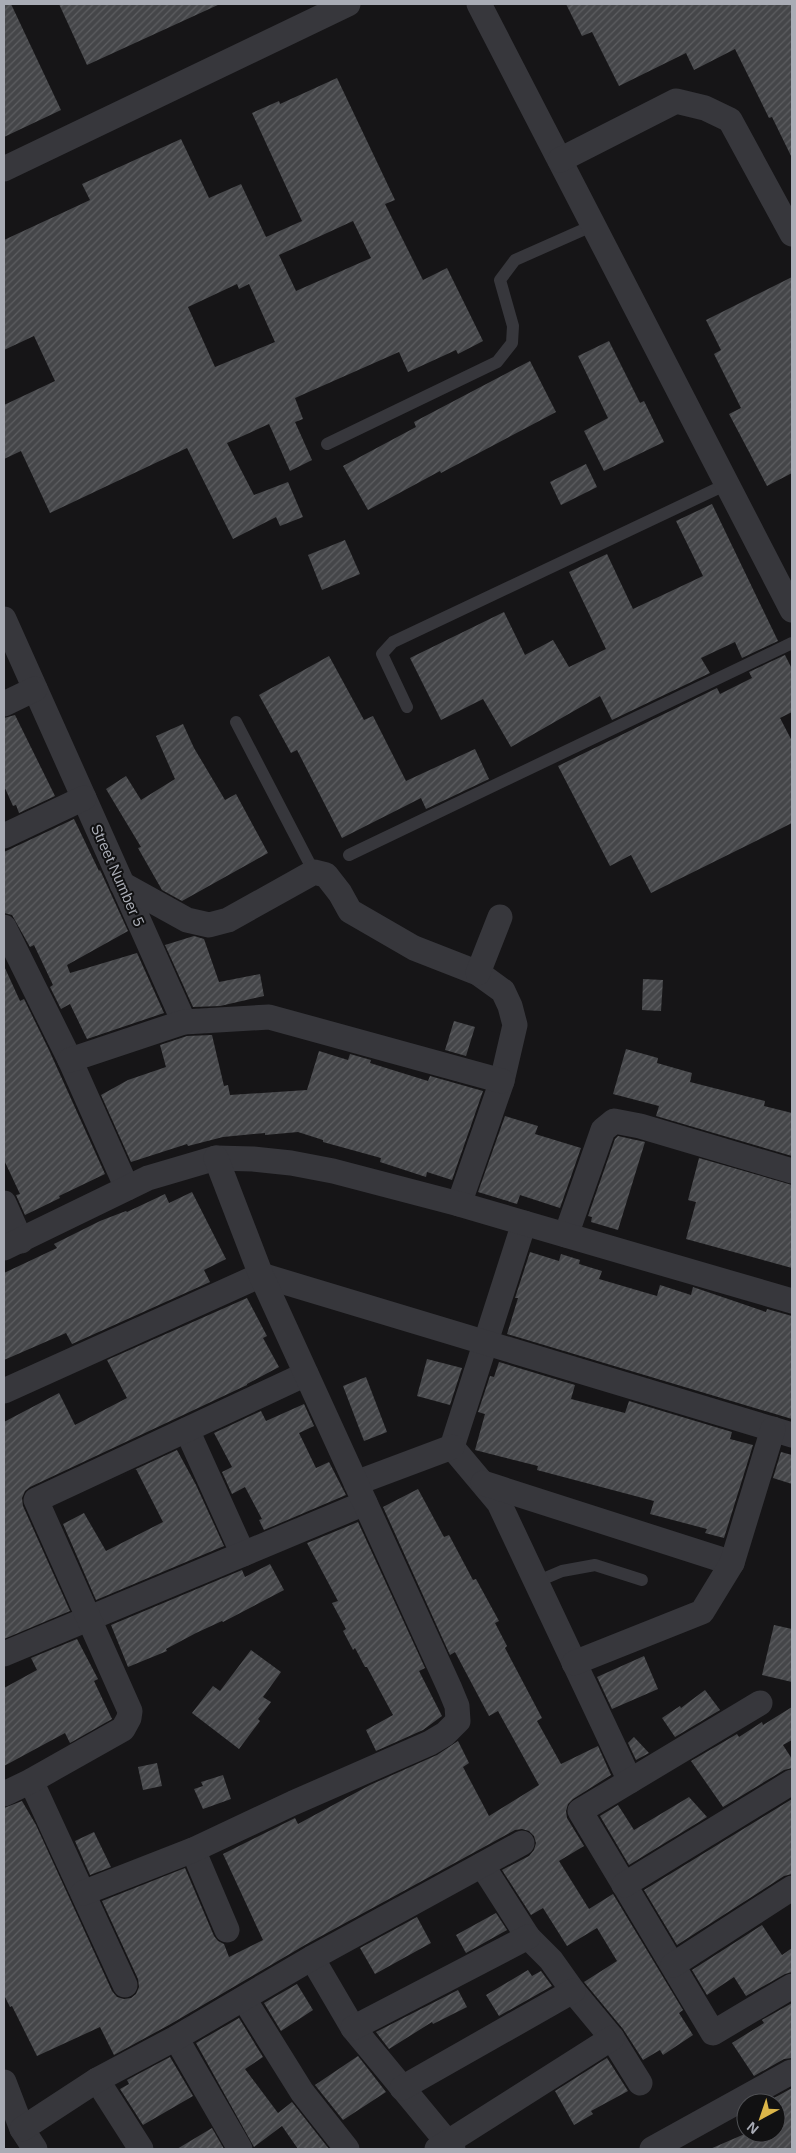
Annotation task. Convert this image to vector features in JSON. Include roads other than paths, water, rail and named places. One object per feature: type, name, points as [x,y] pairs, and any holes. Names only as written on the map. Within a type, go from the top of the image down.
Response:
[{"type":"street","points":[[4,169],[348,4]]},
{"type":"street","points":[[479,4],[792,610]]},
{"type":"street","points":[[560,160],[676,101],[705,108],[730,120],[792,234]]},
{"type":"street","name":"Street Number 5","points":[[4,618],[184,1022]]},
{"type":"street","points":[[4,704],[35,689]]},
{"type":"street","points":[[4,836],[84,798]]},
{"type":"street","points":[[122,884],[187,920],[209,925],[228,920],[314,872],[326,875],[340,893],[350,911],[414,948],[478,973],[503,991],[510,1006],[514,1026],[502,1081],[459,1204]]},
{"type":"street","points":[[478,973],[500,917]]},
{"type":"street","points":[[4,927],[11,961],[70,1060],[126,1188]]},
{"type":"street","points":[[70,1060],[184,1022],[269,1017],[502,1081]]},
{"type":"street","points":[[566,1235],[603,1130],[614,1121],[640,1126],[792,1171]]},
{"type":"street","points":[[83,1893],[193,1850],[293,1803],[430,1743],[445,1734],[458,1721],[457,1706],[450,1689],[261,1275],[216,1158]]},
{"type":"street","points":[[4,1204],[12,1245],[148,1178],[216,1158],[291,1163],[459,1204],[792,1301]]},
{"type":"street","points":[[4,1654],[243,1554],[452,1448],[524,1223]]},
{"type":"street","points":[[4,1391],[261,1275],[783,1432],[732,1563],[702,1612],[574,1663]]},
{"type":"street","points":[[4,1794],[31,1781],[123,1728],[130,1718],[130,1711],[90,1617],[36,1500],[306,1374]]},
{"type":"street","points":[[186,1430],[243,1554]]},
{"type":"street","points":[[452,1448],[499,1503],[630,1781]]},
{"type":"street","points":[[483,1483],[732,1563]]},
{"type":"street","points":[[760,1703],[580,1810],[713,2033],[792,1986]]},
{"type":"street","points":[[31,1781],[125,1986]]},
{"type":"street","points":[[624,1884],[792,1782]]},
{"type":"street","points":[[4,2082],[28,2139],[97,2080],[176,2038],[312,1958],[522,1844]]},
{"type":"street","points":[[193,1850],[226,1930]]},
{"type":"street","points":[[482,1866],[528,1937],[551,1960],[573,1991],[612,2038],[640,2083]]},
{"type":"street","points":[[672,1965],[792,1888]]},
{"type":"street","points":[[353,2028],[528,1937]]},
{"type":"street","points":[[312,1958],[353,2028],[402,2088],[446,2147],[612,2038]]},
{"type":"street","points":[[402,2088],[573,1991]]},
{"type":"street","points":[[244,1999],[302,2092],[346,2149]]},
{"type":"street","points":[[176,2038],[240,2149]]},
{"type":"street","points":[[652,2149],[791,2072],[792,2074]]},
{"type":"street","points":[[97,2080],[141,2149]]},
{"type":"lane","points":[[327,444],[498,362],[512,343],[513,326],[500,280],[504,273],[515,260],[594,225]]},
{"type":"lane","points":[[406,707],[382,654],[393,642],[727,484]]},
{"type":"lane","points":[[350,855],[792,642]]},
{"type":"lane","points":[[236,722],[314,872]]},
{"type":"lane","points":[[536,1582],[562,1571],[595,1565],[642,1580]]}]
